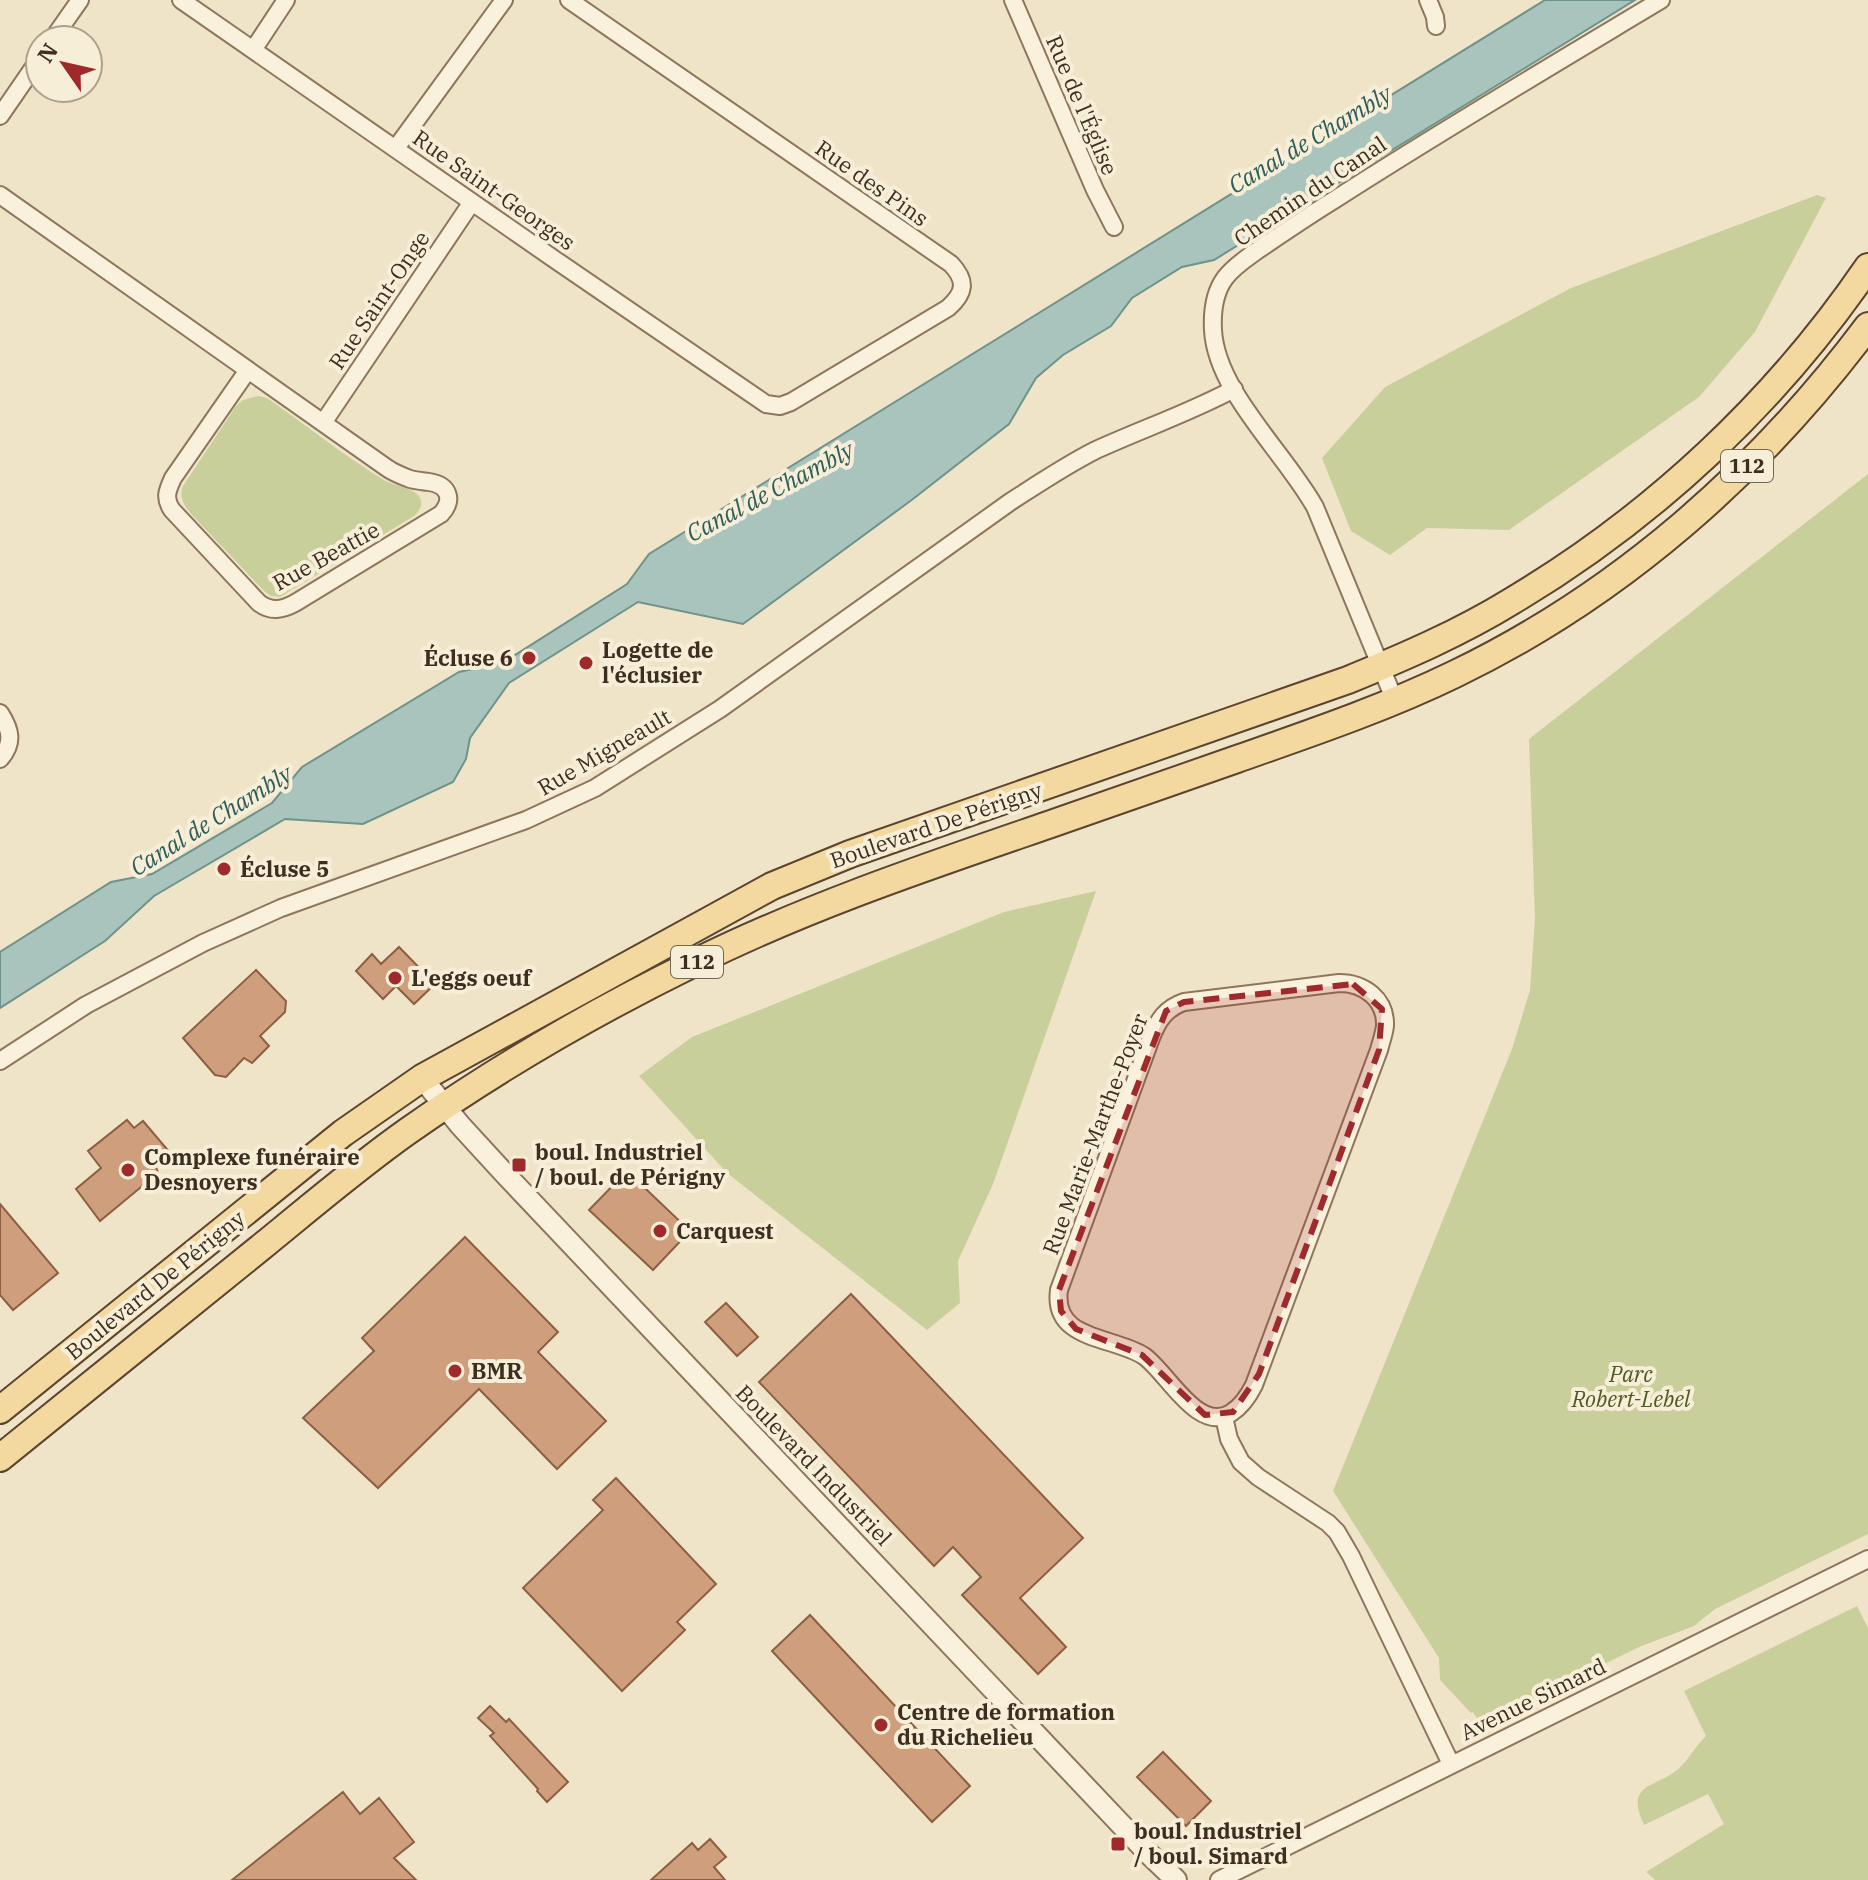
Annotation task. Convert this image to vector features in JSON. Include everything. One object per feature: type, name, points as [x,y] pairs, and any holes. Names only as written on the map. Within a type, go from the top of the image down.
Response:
[{"type":"main road","name":"Boulevard De Périgny","points":[[0,1410],[343,1133],[422,1078],[772,886],[878,843],[1382,667],[1510,602],[1581,557],[1660,497],[1727,436],[1822,331],[1868,267]]},
{"type":"main road","name":"Boulevard De Périgny","points":[[0,1458],[336,1186],[445,1107],[576,1025],[692,964],[776,925],[888,880],[1395,701],[1455,674],[1536,630],[1593,593],[1700,510],[1767,446],[1821,386],[1868,326]]},
{"type":"street","points":[[63,24],[80,0]]},
{"type":"street","name":"Rue Saint-Georges","points":[[181,0],[756,398],[771,405],[784,405]]},
{"type":"street","points":[[253,50],[286,0]]},
{"type":"street","points":[[396,148],[504,0]]},
{"type":"street","name":"Rue des Pins","points":[[569,0],[947,262],[960,275],[962,291],[948,308],[784,405]]},
{"type":"street","name":"Rue de l'Église","points":[[1013,0],[1114,227]]},
{"type":"street","points":[[1428,0],[1436,26]]},
{"type":"street","name":"Chemin du Canal","points":[[1395,701],[1315,507],[1224,371],[1214,342],[1213,306],[1217,291],[1240,263],[1278,236],[1405,154],[1661,0]]},
{"type":"street","points":[[0,116],[24,81]]},
{"type":"street","name":"Rue Beattie","points":[[0,195],[397,474],[439,484],[448,496],[449,503],[433,520],[295,603],[271,610],[259,603],[194,534],[172,510],[166,496],[173,478],[248,370]]},
{"type":"street","name":"Rue Saint-Onge","points":[[323,423],[472,202]]},
{"type":"street","name":"Rue Migneault","points":[[0,1061],[86,1005],[203,943],[293,904],[518,823],[595,788],[720,709],[1037,485],[1097,450],[1186,413],[1234,389]]},
{"type":"street","points":[[0,713],[8,726],[10,738],[8,749],[0,759]]},
{"type":"street","name":"Rue Marie-Marthe-Poyer","points":[[1339,983],[1353,984],[1370,993],[1382,1009],[1385,1029],[1379,1050],[1259,1374],[1249,1397],[1224,1417],[1211,1418],[1199,1412],[1142,1355],[1082,1333],[1069,1324],[1061,1311],[1059,1290],[1151,1038],[1166,1011],[1184,1002],[1339,983]]},
{"type":"street","name":"Boulevard Industriel","points":[[422,1078],[504,1173],[1176,1880]]},
{"type":"street","points":[[1224,1417],[1229,1439],[1241,1462],[1258,1477],[1328,1523],[1345,1544],[1451,1764]]},
{"type":"street","name":"Avenue Simard","points":[[1219,1880],[1868,1559]]},
{"type":"highlighted area","points":[[1353,984],[1382,1009],[1379,1050],[1259,1374],[1233,1412],[1205,1415],[1142,1355],[1076,1329],[1061,1311],[1059,1290],[1166,1011],[1184,1002]]},
{"type":"green space","points":[[1817,195],[1826,198],[1755,332],[1699,397],[1509,530],[1427,528],[1390,555],[1351,531],[1322,458],[1385,387],[1571,288]]},
{"type":"green space","points":[[258,396],[267,398],[384,480],[415,492],[421,503],[414,516],[280,597],[264,591],[192,515],[181,494],[183,486],[236,406],[243,400]]},
{"type":"green space","name":"Parc Robert-Lebel","points":[[1868,474],[1868,1534],[1715,1609],[1694,1626],[1639,1647],[1481,1725],[1473,1712],[1440,1680],[1439,1658],[1333,1491],[1512,1049],[1530,990],[1535,919],[1529,739]]},
{"type":"green space","points":[[1096,891],[993,1184],[958,1261],[960,1303],[927,1330],[727,1173],[639,1076],[692,1037],[1004,912]]},
{"type":"green space","points":[[1857,1606],[1868,1628],[1868,1880],[1655,1880],[1646,1872],[1724,1824],[1708,1794],[1644,1825],[1639,1811],[1638,1801],[1644,1789],[1677,1770],[1706,1736],[1684,1691]]},
{"type":"water","name":"Canal de Chambly","points":[[1545,0],[1635,0],[1214,260],[1182,267],[1132,298],[1111,326],[1063,355],[1036,378],[1009,424],[743,624],[638,602],[509,683],[470,738],[466,759],[453,782],[363,824],[285,819],[154,896],[105,941],[0,1008],[0,952],[111,882],[152,874],[272,803],[302,767],[459,672],[504,662],[627,584],[649,554]]},
{"type":"building","name":"L'eggs oeuf","points":[[399,947],[435,984],[414,1004],[396,986],[383,999],[356,971],[372,954],[381,964]]},
{"type":"building","points":[[256,970],[286,1001],[285,1012],[260,1036],[269,1046],[252,1063],[244,1058],[226,1077],[215,1075],[183,1038]]},
{"type":"building","name":"Complexe funéraire Desnoyers","points":[[127,1120],[134,1128],[143,1121],[172,1155],[156,1167],[158,1173],[100,1221],[76,1189],[101,1168],[88,1151]]},
{"type":"building","points":[[627,1171],[690,1231],[653,1270],[589,1210]]},
{"type":"building","points":[[0,1204],[58,1273],[13,1310],[0,1295]]},
{"type":"building","name":"BMR","points":[[465,1237],[558,1332],[538,1352],[606,1421],[557,1469],[479,1389],[378,1488],[303,1418],[374,1351],[362,1338]]},
{"type":"building","points":[[851,1294],[1083,1538],[1020,1598],[1066,1647],[1038,1674],[962,1595],[981,1577],[953,1547],[934,1566],[759,1382]]},
{"type":"building","points":[[726,1303],[758,1337],[737,1356],[705,1322]]},
{"type":"building","points":[[616,1478],[716,1584],[677,1622],[685,1630],[622,1691],[523,1588],[603,1510],[593,1500]]},
{"type":"building","points":[[810,1615],[970,1786],[932,1822],[772,1651]]},
{"type":"building","points":[[490,1706],[506,1722],[509,1719],[568,1782],[547,1802],[490,1736],[494,1733],[478,1718]]},
{"type":"building","points":[[1163,1752],[1211,1801],[1186,1826],[1137,1777]]},
{"type":"building","points":[[343,1792],[360,1814],[379,1798],[414,1842],[394,1858],[416,1880],[232,1880]]},
{"type":"building","points":[[710,1839],[726,1857],[714,1867],[725,1880],[651,1880],[692,1843],[698,1850]]},
{"type":"place","name":"Écluse 6","points":[[529,658]]},
{"type":"place","name":"Logette de l'éclusier","points":[[586,663]]},
{"type":"place","name":"Écluse 5","points":[[224,869]]},
{"type":"place","name":"L'eggs oeuf","points":[[395,978]]},
{"type":"place","name":"boul. Industriel / boul. de Périgny","points":[[519,1165]]},
{"type":"place","name":"Complexe funéraire Desnoyers","points":[[128,1170]]},
{"type":"place","name":"Carquest","points":[[660,1231]]},
{"type":"place","name":"BMR","points":[[455,1371]]},
{"type":"place","name":"Centre de formation du Richelieu","points":[[881,1725]]},
{"type":"place","name":"boul. Industriel / boul. Simard","points":[[1118,1844]]}]
